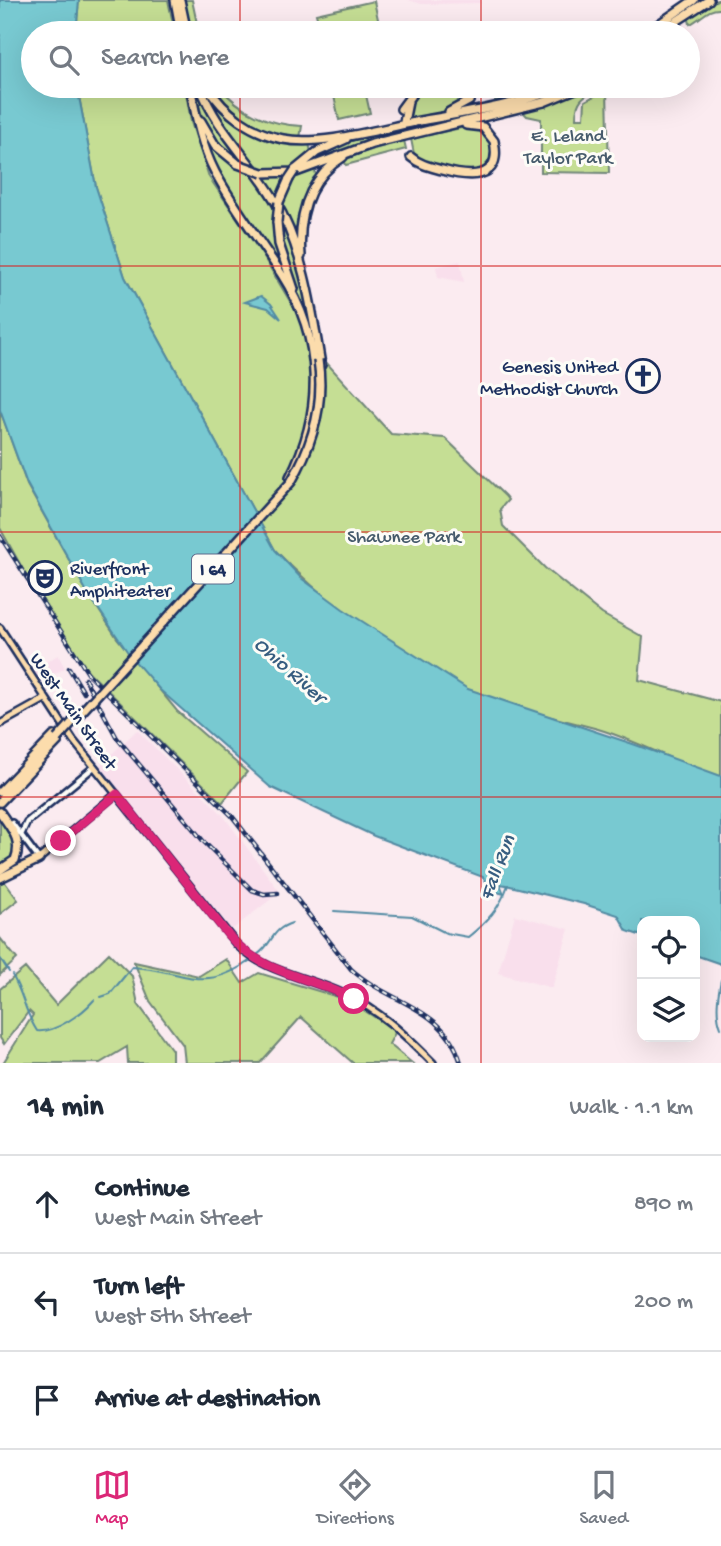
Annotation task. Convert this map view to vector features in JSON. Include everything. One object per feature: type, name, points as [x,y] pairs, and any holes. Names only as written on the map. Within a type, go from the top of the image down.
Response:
[{"type":"highway","points":[[177,0],[180,21]]},
{"type":"highway","points":[[666,21],[691,5],[709,0]]},
{"type":"highway","points":[[673,21],[691,5]]},
{"type":"highway","name":"I 64","points":[[76,716],[258,522],[280,494],[304,449],[312,417],[314,378],[301,312],[282,275],[215,171],[200,133],[193,98]]},
{"type":"highway","points":[[194,98],[207,134],[221,151],[238,164],[263,173],[296,172],[354,150],[554,98]]},
{"type":"highway","points":[[56,739],[291,482],[316,426],[320,387],[319,360],[301,272],[286,226],[264,187],[220,130],[205,98]]},
{"type":"highway","name":"I 64","points":[[0,802],[290,484],[304,461],[317,427],[321,395],[319,360],[295,247],[282,213],[264,184],[221,129],[205,98]]},
{"type":"highway","points":[[216,98],[227,111],[248,126],[272,136],[300,141],[359,134],[528,98]]},
{"type":"highway","points":[[430,119],[466,104],[472,98]]},
{"type":"highway","points":[[401,108],[408,100]]},
{"type":"highway","points":[[404,123],[408,100]]},
{"type":"highway","points":[[413,166],[426,166],[471,176],[490,167],[496,151],[490,133],[474,124],[455,124]]},
{"type":"highway","points":[[301,312],[279,244],[276,222],[279,202],[295,170],[308,158],[322,149],[359,134]]},
{"type":"highway","points":[[304,281],[300,244],[306,202],[324,173],[354,150]]},
{"type":"highway","points":[[411,157],[426,166]]},
{"type":"highway","points":[[0,802],[18,839],[19,848],[15,860]]},
{"type":"highway","points":[[0,870],[21,853],[21,835]]},
{"type":"highway","points":[[0,878],[39,859]]},
{"type":"main road","name":"West Main Street","points":[[0,628],[5,641],[94,767],[245,953],[259,963],[335,990],[362,1003],[403,1033],[431,1063]]},
{"type":"main road","points":[[0,724],[45,699]]},
{"type":"main road","points":[[21,835],[27,822],[94,767]]},
{"type":"main road","points":[[0,802],[39,859],[117,794]]},
{"type":"shaded area","points":[[408,0],[481,0],[481,3],[422,4]]},
{"type":"shaded area","points":[[460,261],[464,282],[438,277],[436,267]]},
{"type":"shaded area","points":[[58,655],[65,668],[39,682],[31,671]]},
{"type":"shaded area","points":[[137,730],[222,814],[280,892],[229,932],[98,767]]},
{"type":"shaded area","points":[[515,915],[569,929],[552,988],[498,973]]},
{"type":"green space","points":[[79,0],[168,0],[172,21],[77,21]]},
{"type":"green space","points":[[183,0],[192,0],[196,21],[188,21]]},
{"type":"green space","points":[[721,0],[721,9],[708,12],[695,21],[689,21],[688,15]]},
{"type":"green space","points":[[374,1],[378,21],[318,21],[316,14]]},
{"type":"green space","name":"Shawnee Park","points":[[79,98],[187,98],[191,122],[209,177],[263,256],[310,335],[282,244],[280,213],[297,263],[313,340],[324,360],[391,434],[445,438],[505,496],[508,500],[500,509],[503,526],[545,568],[602,614],[643,637],[639,680],[721,702],[721,778],[612,733],[502,704],[447,682],[402,655],[312,586],[275,550],[125,277],[96,187]]},
{"type":"green space","points":[[197,98],[206,98],[248,166],[225,152],[217,143],[210,134]]},
{"type":"green space","points":[[208,98],[214,98],[243,126],[309,143],[311,153],[286,171],[254,168],[228,135]]},
{"type":"green space","points":[[221,98],[230,98],[246,110],[267,120],[302,126],[300,138],[259,128]]},
{"type":"green space","points":[[334,98],[367,98],[370,113],[339,120]]},
{"type":"green space","points":[[412,98],[468,98],[448,112],[407,121],[408,105]]},
{"type":"green space","name":"E. Leland Taylor Park","points":[[584,98],[578,105],[576,118],[584,118],[585,101],[590,98],[607,98],[609,173],[541,172],[541,119],[527,116],[523,112],[560,100]]},
{"type":"green space","points":[[200,124],[205,135],[253,172],[276,207],[275,217],[291,284],[215,167]]},
{"type":"green space","points":[[470,126],[484,132],[491,140],[493,151],[489,166],[469,175],[415,159],[411,139]]},
{"type":"green space","points":[[401,128],[403,134],[320,161],[319,154],[359,138]]},
{"type":"green space","points":[[404,140],[406,149],[346,165],[344,160],[361,153]]},
{"type":"green space","points":[[314,167],[317,179],[308,196],[299,253],[281,207],[286,190],[296,174]]},
{"type":"green space","points":[[259,174],[289,175],[277,201]]},
{"type":"green space","points":[[0,410],[27,485],[87,592],[117,638],[177,711],[247,772],[222,803],[86,669],[30,582],[0,528]]},
{"type":"green space","points":[[0,816],[14,834],[15,857],[0,869]]},
{"type":"green space","points":[[4,881],[18,900],[0,914],[0,883]]},
{"type":"green space","points":[[0,938],[17,959],[0,975]]},
{"type":"green space","points":[[109,953],[132,976],[138,1004],[172,1050],[172,1063],[128,1063],[127,1047],[100,1063],[3,1063],[33,1015],[29,1011],[4,1044],[0,1038],[0,989],[25,968],[56,1005]]},
{"type":"green space","points":[[226,959],[242,983],[259,973],[348,1000],[396,1031],[389,1044],[412,1063],[353,1063],[301,1017],[260,1063],[185,1063],[183,1045],[150,1001],[134,962],[199,976]]},
{"type":"water","name":"Ohio River","points":[[0,0],[79,0],[77,21],[21,21],[21,98],[79,98],[96,187],[125,277],[275,550],[301,578],[343,609],[468,689],[721,776],[721,964],[700,957],[700,916],[637,916],[637,934],[627,931],[618,915],[584,904],[500,884],[504,894],[493,891],[483,877],[374,836],[270,787],[160,690],[131,657],[87,592],[27,484],[0,410]]},
{"type":"water","points":[[261,296],[271,304],[281,319],[268,308],[245,302]]},
{"type":"waterway","name":"Fall Run","points":[[334,911],[412,916],[446,933],[468,937],[492,914],[508,885]]},
{"type":"waterway","name":"Fall Run","points":[[257,955],[280,929],[292,923]]},
{"type":"waterway","name":"Fall Run","points":[[0,958],[9,972]]},
{"type":"waterway","name":"Fall Run","points":[[101,997],[110,994],[132,967],[206,978],[235,970],[252,959]]},
{"type":"waterway","name":"Fall Run","points":[[12,975],[37,1031],[52,1029],[68,1021],[94,1000]]},
{"type":"waterway","points":[[721,980],[718,998],[721,1028]]},
{"type":"railway","points":[[0,536],[89,675],[232,816],[351,969],[366,981],[429,1017],[453,1044],[461,1063]]},
{"type":"railway","points":[[69,668],[84,693]]},
{"type":"railway","points":[[85,679],[117,738],[205,843],[252,890],[264,894],[278,893]]},
{"type":"place","name":"Genesis United Methodist Church","points":[[643,376]]},
{"type":"place","name":"Riverfront Amphiteater","points":[[45,578]]},
{"type":"route","points":[[61,841],[117,794],[245,953],[266,966],[354,999]]}]
